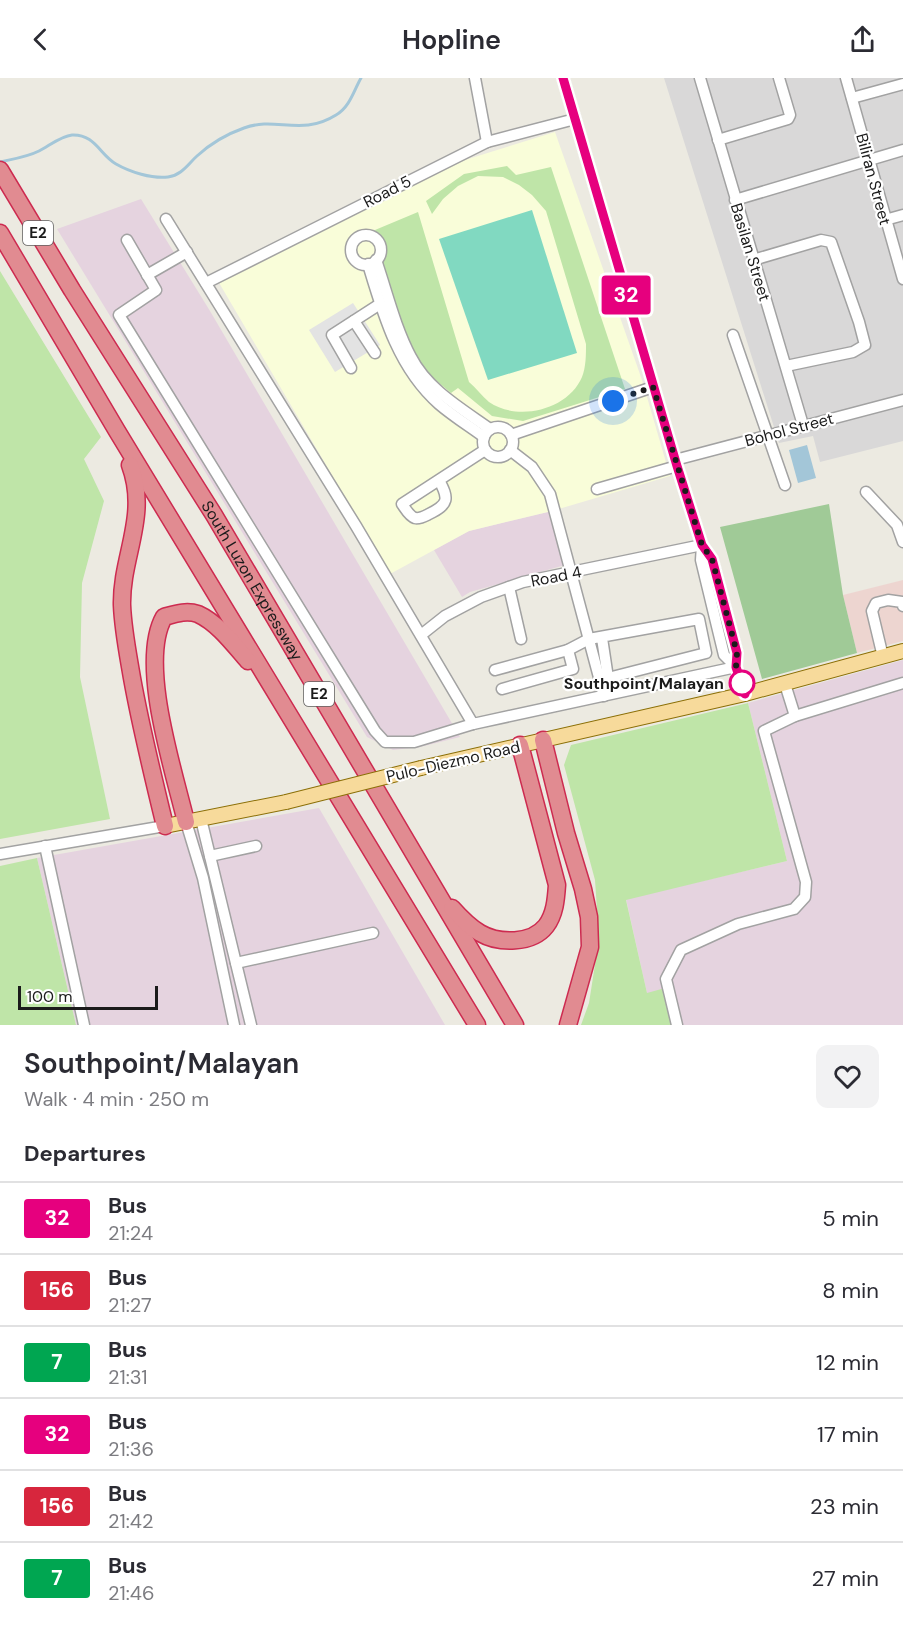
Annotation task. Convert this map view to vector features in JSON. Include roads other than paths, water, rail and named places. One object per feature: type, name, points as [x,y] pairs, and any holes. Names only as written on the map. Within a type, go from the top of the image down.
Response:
[{"type":"highway","name":"South Luzon Expressway","points":[[2,173],[72,290],[214,516],[515,1025]]},
{"type":"highway","name":"E2","points":[[0,233],[117,431],[477,1025]]},
{"type":"highway","points":[[117,431],[138,491],[135,528],[122,603],[124,628],[140,726],[165,826]]},
{"type":"highway","points":[[193,820],[162,722],[154,655],[158,628],[164,617],[180,612],[197,614],[212,624],[235,646],[279,699]]},
{"type":"highway","points":[[543,740],[589,917],[590,947],[568,1025]]},
{"type":"highway","points":[[424,872],[458,915],[481,934],[496,939],[517,941],[534,935],[546,926],[555,905],[557,885],[520,746]]},
{"type":"main road","name":"Pulo-Diezmo Road","points":[[165,826],[286,802],[420,768],[745,694],[903,651]]},
{"type":"street","points":[[475,78],[487,142]]},
{"type":"street","points":[[563,78],[676,463],[702,545],[712,559],[737,653],[736,667],[745,694]]},
{"type":"street","name":"Basilan Street","points":[[700,78],[803,425]]},
{"type":"street","points":[[718,140],[788,119],[790,115],[779,78]]},
{"type":"street","name":"Biliran Street","points":[[846,78],[903,279]]},
{"type":"street","points":[[852,98],[903,84]]},
{"type":"street","name":"Road 5","points":[[206,283],[487,142],[575,119]]},
{"type":"street","points":[[735,200],[903,150]]},
{"type":"street","points":[[885,220],[903,215]]},
{"type":"street","points":[[166,219],[421,634],[473,724]]},
{"type":"street","points":[[127,240],[156,290],[119,315],[375,731],[386,742],[414,742],[473,724],[736,667]]},
{"type":"street","points":[[753,260],[821,240],[831,242],[859,322],[865,345],[853,352],[786,366]]},
{"type":"street","points":[[147,275],[187,252]]},
{"type":"street","points":[[372,262],[411,358],[425,377],[444,396],[487,433],[438,403],[404,361],[380,304],[372,262]]},
{"type":"street","points":[[351,368],[332,335],[380,304]]},
{"type":"street","points":[[354,321],[375,353]]},
{"type":"street","points":[[733,335],[785,485]]},
{"type":"street","points":[[511,435],[653,387]]},
{"type":"street","name":"Bohol Street","points":[[597,489],[768,435],[903,400]]},
{"type":"street","points":[[499,427],[511,435],[513,443],[507,454],[498,457],[485,450],[483,441],[487,433],[499,427]]},
{"type":"street","points":[[439,480],[485,450]]},
{"type":"street","points":[[510,450],[532,467],[550,494],[604,696]]},
{"type":"street","points":[[866,492],[897,525],[903,542]]},
{"type":"street","name":"Road 4","points":[[421,634],[445,616],[481,597],[523,582],[702,545]]},
{"type":"street","points":[[509,587],[521,639]]},
{"type":"street","points":[[884,657],[872,611],[876,603],[888,600],[902,602],[903,606]]},
{"type":"street","points":[[495,670],[568,650],[589,639],[699,619],[706,653],[608,678],[602,638]]},
{"type":"street","points":[[502,689],[573,669],[568,650]]},
{"type":"street","points":[[677,1025],[666,979],[681,950],[738,924],[794,909],[805,897],[806,882],[764,731],[795,716],[903,683]]},
{"type":"street","points":[[785,684],[795,716]]},
{"type":"street","points":[[193,820],[210,856],[251,1025]]},
{"type":"street","points":[[193,820],[234,1025]]},
{"type":"street","name":"Pulo-Diezmo Road","points":[[0,854],[165,826]]},
{"type":"street","points":[[45,846],[84,1025]]},
{"type":"street","points":[[210,856],[256,846]]},
{"type":"street","points":[[236,963],[373,933]]},
{"type":"water","points":[[807,445],[816,478],[798,483],[789,450]]},
{"type":"waterway","points":[[0,162],[34,153],[59,139],[72,135],[92,141],[110,160],[134,172],[148,176],[173,176],[181,172],[213,143],[244,128],[267,124],[311,125],[336,115],[348,103],[361,78]]},
{"type":"place","name":"Southpoint/Malayan","points":[[742,683]]}]
